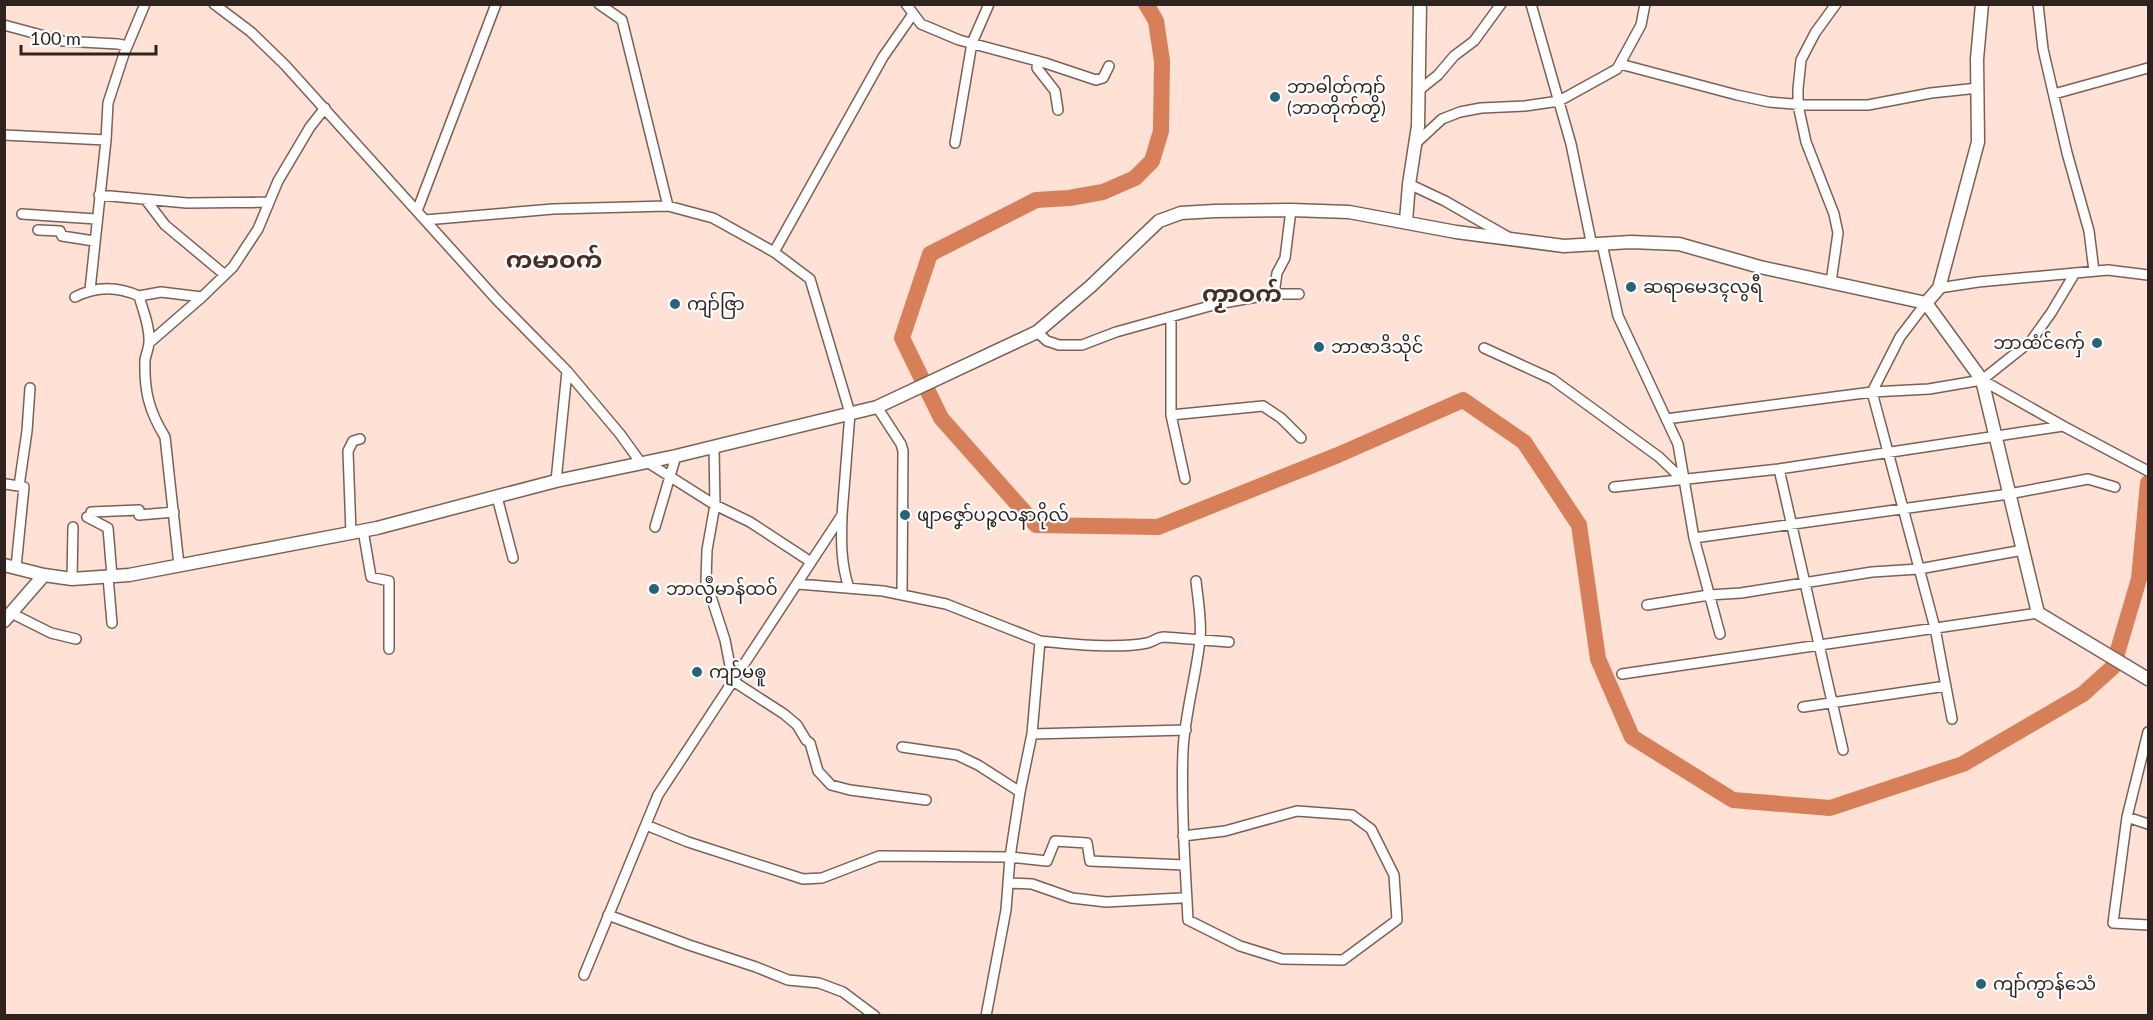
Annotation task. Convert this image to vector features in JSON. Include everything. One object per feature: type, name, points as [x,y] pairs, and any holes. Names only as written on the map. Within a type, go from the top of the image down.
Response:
[{"type":"street","points":[[90,290],[108,103],[127,46],[145,4]]},
{"type":"street","points":[[214,4],[251,32],[285,65],[497,300],[567,371],[644,463],[715,505],[750,522],[811,562]]},
{"type":"street","points":[[417,212],[496,4]]},
{"type":"street","points":[[599,4],[622,20],[668,206]]},
{"type":"street","points":[[906,4],[921,24],[972,43],[1096,80],[1103,78],[1109,66]]},
{"type":"street","points":[[955,143],[972,43],[989,4]]},
{"type":"street","points":[[1406,221],[1413,146],[1418,126],[1420,4]]},
{"type":"street","points":[[1418,91],[1438,75],[1454,56],[1474,41],[1501,4]]},
{"type":"street","points":[[1531,4],[1618,316],[1678,444],[1694,538],[1720,633]]},
{"type":"street","points":[[1413,146],[1443,119],[1460,112],[1481,108],[1559,102],[1617,69],[1641,25],[1645,4]]},
{"type":"street","points":[[1952,718],[1935,628],[1872,392],[1900,337],[1940,288],[1978,142],[1977,59],[1982,4]]},
{"type":"street","points":[[2037,4],[2043,49],[2062,134],[2089,231],[2094,271]]},
{"type":"street","points":[[1831,282],[1838,233],[1834,214],[1806,141],[1798,105],[1801,60],[1815,33],[1835,5]]},
{"type":"street","points":[[774,252],[883,57],[913,14]]},
{"type":"street","points":[[4,26],[63,41],[127,46]]},
{"type":"street","points":[[1038,61],[1037,68],[1055,91],[1058,110]]},
{"type":"street","points":[[1620,64],[1737,95],[1798,105],[1868,105],[1931,93],[1978,88]]},
{"type":"street","points":[[2054,94],[2148,68]]},
{"type":"street","points":[[149,343],[202,297],[232,267],[258,229],[278,181],[309,127],[325,108]]},
{"type":"street","points":[[4,135],[106,140]]},
{"type":"street","points":[[1409,184],[1445,201],[1513,240]]},
{"type":"street","points":[[99,195],[187,203],[269,202]]},
{"type":"street","points":[[146,200],[165,225],[225,275]]},
{"type":"street","points":[[425,220],[553,209],[668,206],[713,218],[774,252],[810,279],[850,413],[841,548],[843,571],[849,588]]},
{"type":"street","points":[[1274,294],[1277,273],[1285,258],[1291,210]]},
{"type":"street","points":[[6,484],[24,487],[10,566],[44,575],[72,579],[110,577],[357,532],[556,481],[676,456],[877,407],[1037,332],[1159,221],[1181,213],[1291,210],[1349,212],[1456,232],[1564,246],[1654,242],[1679,244],[1760,267],[1926,303],[1982,380],[2038,613]]},
{"type":"street","points":[[22,214],[96,219]]},
{"type":"street","points":[[38,230],[60,231],[62,236],[94,241]]},
{"type":"street","points":[[1940,288],[1978,282],[2108,270],[2148,275]]},
{"type":"street","points":[[1666,418],[1872,392],[1929,389],[1982,380],[2031,341],[2075,273]]},
{"type":"street","points":[[75,297],[90,290],[119,290],[139,296],[161,292],[202,297]]},
{"type":"street","points":[[1037,332],[1047,341],[1059,345],[1082,345],[1116,332],[1217,304],[1274,294],[1299,294]]},
{"type":"street","points":[[139,296],[148,326],[145,393],[155,421],[165,436],[179,565]]},
{"type":"street","points":[[1171,317],[1171,414],[1185,479]]},
{"type":"street","points":[[1484,348],[1552,379],[1659,457],[1683,480]]},
{"type":"street","points":[[556,481],[567,371]]},
{"type":"street","points":[[1982,380],[2148,471]]},
{"type":"street","points":[[19,486],[27,431],[30,388]]},
{"type":"street","points":[[1171,414],[1263,406],[1281,418],[1300,438]]},
{"type":"street","points":[[877,407],[901,444],[903,451],[902,595]]},
{"type":"street","points":[[1614,487],[1779,469],[2063,426]]},
{"type":"street","points":[[360,440],[353,441],[348,451],[357,532],[371,577],[389,581],[389,649]]},
{"type":"street","points":[[714,446],[715,505],[707,550],[706,580],[725,640],[733,681],[797,725],[810,743],[818,771],[831,785],[850,790],[926,800]]},
{"type":"street","points":[[655,527],[676,456]]},
{"type":"street","points":[[1779,469],[1843,750]]},
{"type":"street","points":[[1694,538],[1752,531],[1791,523],[1903,510],[2088,479],[2115,487]]},
{"type":"street","points":[[497,497],[513,558]]},
{"type":"street","points":[[112,623],[108,528],[89,514],[139,510],[139,515],[174,512]]},
{"type":"street","points":[[584,975],[658,795],[842,515]]},
{"type":"street","points":[[72,579],[73,527]]},
{"type":"street","points":[[1647,605],[1872,572],[1919,569],[2023,550]]},
{"type":"street","points":[[44,575],[8,617],[51,633],[76,639]]},
{"type":"street","points":[[1183,836],[1226,831],[1297,811],[1352,815],[1371,829],[1394,875],[1397,920],[1343,960],[1282,959],[1240,945],[1188,920],[1183,836],[1181,788],[1186,730],[1200,639],[1196,580]]},
{"type":"street","points":[[798,584],[902,595],[946,604],[1040,641],[1096,645],[1149,643],[1158,637],[1229,642]]},
{"type":"street","points":[[1622,674],[2038,613],[2148,680]]},
{"type":"street","points":[[986,1016],[1006,910],[1010,857],[1032,734],[1040,641]]},
{"type":"street","points":[[1803,707],[1946,686]]},
{"type":"street","points":[[1032,734],[1186,730]]},
{"type":"street","points":[[2148,732],[2127,817],[2113,923],[2148,925]]},
{"type":"street","points":[[902,747],[957,755],[978,765],[1020,792]]},
{"type":"street","points":[[2127,817],[2148,824]]},
{"type":"street","points":[[646,825],[688,842],[803,879],[822,878],[879,856],[1010,857],[1047,861],[1055,841],[1087,843],[1090,861],[1185,866]]},
{"type":"street","points":[[1008,883],[1032,884],[1072,898],[1106,902],[1181,898]]},
{"type":"street","points":[[608,915],[788,980],[819,983],[843,992],[875,1016]]},
{"type":"waterway","points":[[1146,4],[1156,21],[1162,61],[1161,131],[1152,161],[1135,178],[1103,192],[1069,198],[1036,200],[930,254],[902,338],[941,418],[1036,525],[1158,527],[1338,455],[1463,400],[1524,442],[1579,525],[1598,659],[1632,737],[1733,800],[1830,808],[1963,764],[2083,694],[2113,667],[2139,579],[2148,483]]},
{"type":"place","name":"ဘာဓါတ်ကျာ် (ဘာတိုက်တၟိ)","points":[[1275,97]]},
{"type":"place","name":"ဆရာမေဒၚလွရီ","points":[[1631,287]]},
{"type":"place","name":"ကျာ်ဇြာ","points":[[675,304]]},
{"type":"place","name":"ဘာထံင်ကှ်ေ","points":[[2097,343]]},
{"type":"place","name":"ဘာဇာဒိသိုင်","points":[[1319,347]]},
{"type":"place","name":"ဖျာဇၞော်ပဉ္စလနာဂိုလ်","points":[[905,515]]},
{"type":"place","name":"ဘာလွဳမာန်ထဝ်","points":[[654,589]]},
{"type":"place","name":"ကျာ်မၜူ","points":[[697,672]]},
{"type":"place","name":"ကျာ်ကွာန်သေံ","points":[[1981,984]]},
{"type":"district","name":"ကမာဝက်","points":[[554,260]]},
{"type":"district","name":"ကၟာဝက်","points":[[1242,294]]}]
